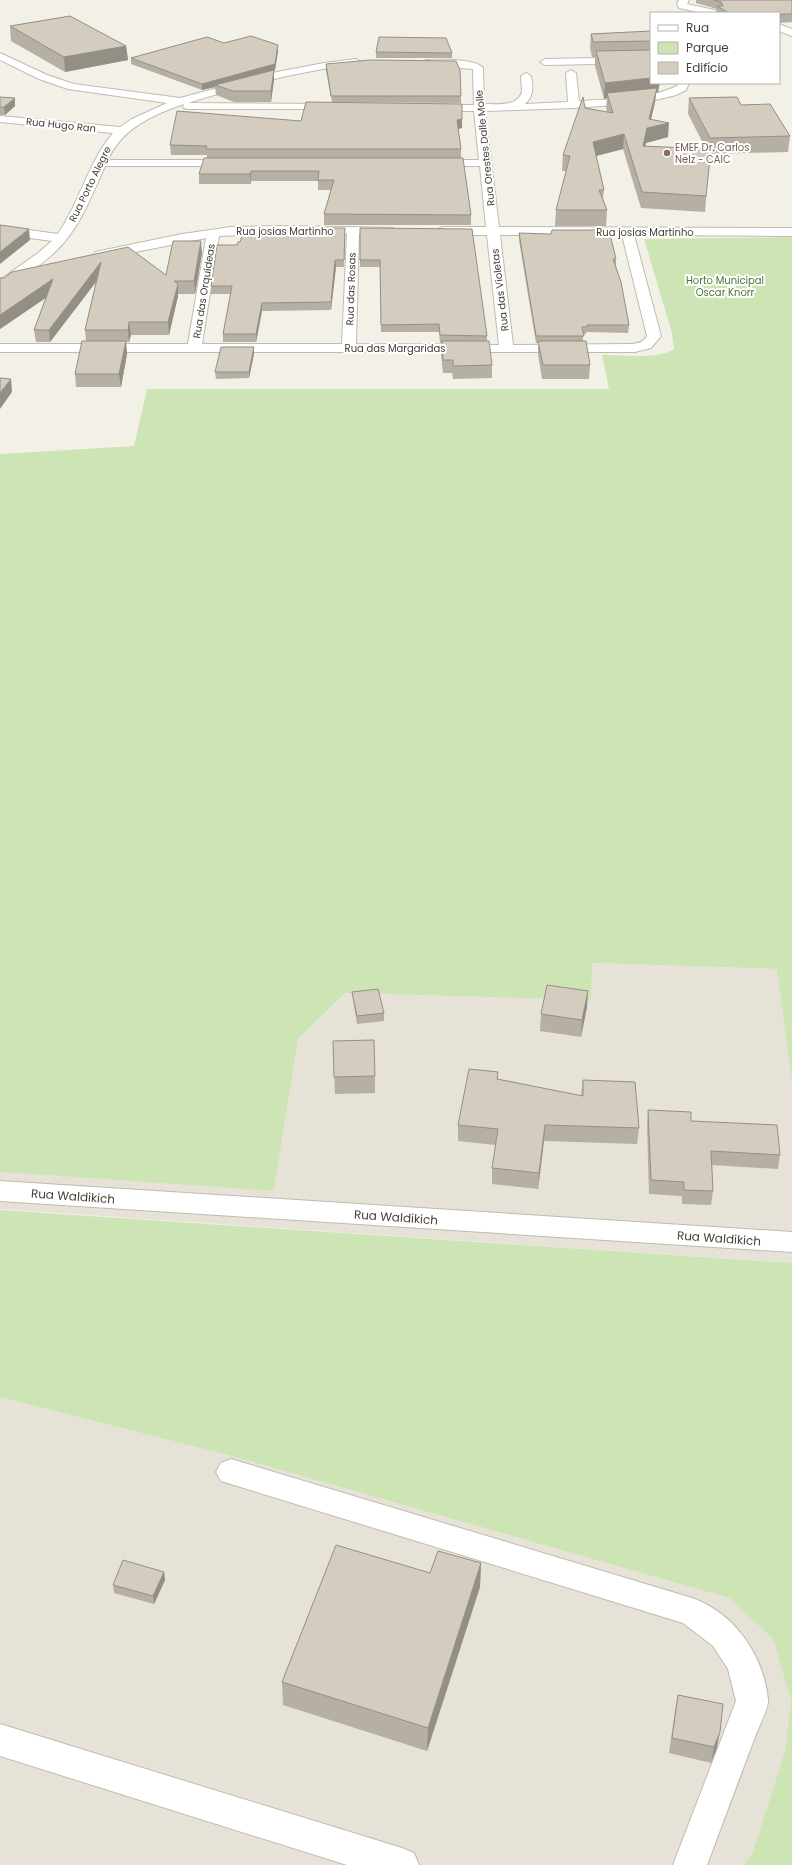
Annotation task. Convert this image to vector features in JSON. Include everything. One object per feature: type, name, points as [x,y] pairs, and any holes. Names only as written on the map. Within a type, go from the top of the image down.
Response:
[{"type":"street","points":[[684,0],[682,6],[711,12]]},
{"type":"street","points":[[780,27],[792,33]]},
{"type":"street","points":[[0,56],[43,77],[72,87],[178,101]]},
{"type":"street","points":[[545,62],[650,60]]},
{"type":"street","name":"Rua Porto Alegre","points":[[0,286],[44,256],[61,238],[72,223],[101,163],[103,153],[110,142],[123,131],[165,106],[178,101],[292,71],[336,64],[364,62]]},
{"type":"street","name":"Rua Orestes Dalle Molle","points":[[418,62],[474,65],[478,68],[479,108],[493,232]]},
{"type":"street","points":[[571,73],[574,105]]},
{"type":"street","points":[[510,108],[523,101],[527,96],[529,90],[526,76]]},
{"type":"street","points":[[424,108],[510,108],[643,100],[669,95],[682,88],[684,84]]},
{"type":"street","points":[[165,106],[346,107]]},
{"type":"street","name":"Rua Hugo Ran","points":[[0,119],[123,131]]},
{"type":"street","points":[[101,163],[242,163]]},
{"type":"street","points":[[423,163],[486,163]]},
{"type":"street","points":[[0,230],[61,238]]},
{"type":"street","name":"Rua josias Martinho","points":[[91,256],[213,233],[260,230],[400,231]]},
{"type":"street","name":"Rua das Rosas","points":[[349,348],[353,231]]},
{"type":"street","name":"Rua josias Martinho","points":[[431,231],[792,232]]},
{"type":"street","name":"Rua das Violetas","points":[[493,232],[506,348]]},
{"type":"street","name":"Rua das Margaridas","points":[[0,348],[611,348],[643,346],[651,342],[654,336],[627,232]]},
{"type":"street","name":"Rua das Orquídeas","points":[[194,348],[213,233]]},
{"type":"street","points":[[0,271],[22,270],[53,264]]},
{"type":"street","name":"Rua Waldikich","points":[[0,1191],[792,1242]]},
{"type":"street","points":[[231,1472],[692,1612],[724,1636],[743,1663],[752,1700],[690,1865]]},
{"type":"street","points":[[0,1740],[402,1865]]},
{"type":"shaded area","points":[[591,963],[778,969],[792,1083],[792,1263],[0,1209],[0,1172],[274,1191],[298,1039],[345,993],[591,1000]]},
{"type":"shaded area","points":[[0,1397],[243,1459],[729,1598],[773,1639],[791,1701],[785,1751],[752,1854],[744,1865],[0,1865]]},
{"type":"green space","name":"Horto Municipal Oscar Knorr","points":[[792,237],[792,1083],[777,969],[592,963],[591,1000],[345,993],[298,1039],[274,1191],[0,1172],[0,454],[134,446],[147,389],[609,389],[602,355],[649,356],[659,355],[674,349],[672,333],[644,239]]},
{"type":"green space","points":[[0,1210],[792,1263],[792,1865],[744,1865],[752,1854],[785,1751],[791,1701],[773,1639],[729,1598],[243,1459],[0,1397]]},
{"type":"building","points":[[714,0],[792,0],[792,14],[780,15],[780,12],[727,12],[717,6],[723,6],[721,2]]},
{"type":"building","points":[[70,16],[126,46],[64,57],[10,26]]},
{"type":"building","points":[[650,31],[650,41],[593,42],[591,34]]},
{"type":"building","points":[[251,36],[278,45],[275,64],[202,84],[131,58],[207,37],[224,43]]},
{"type":"building","points":[[379,37],[446,38],[452,53],[376,52]]},
{"type":"building","points":[[650,50],[650,78],[605,83],[596,51]]},
{"type":"building","points":[[370,60],[456,61],[460,70],[461,96],[331,96],[326,64]]},
{"type":"building","points":[[274,70],[271,91],[233,91],[215,85]]},
{"type":"building","points":[[657,88],[649,119],[669,123],[647,128],[643,146],[711,149],[706,196],[642,192],[624,134],[593,142],[604,190],[599,190],[607,210],[556,210],[570,156],[563,155],[583,97],[585,108],[613,113],[607,93]]},
{"type":"building","points":[[0,97],[15,98],[4,107],[0,107]]},
{"type":"building","points":[[737,97],[741,105],[770,104],[790,136],[710,138],[689,98]]},
{"type":"building","points":[[306,102],[462,104],[462,119],[457,120],[461,149],[206,149],[207,146],[170,145],[177,111],[301,121]]},
{"type":"building","points":[[204,158],[463,158],[471,215],[324,214],[334,180],[318,180],[319,171],[251,171],[250,174],[199,174]]},
{"type":"building","points":[[0,225],[29,229],[0,252]]},
{"type":"building","points":[[321,228],[345,228],[344,260],[335,260],[331,302],[262,303],[256,334],[223,334],[232,286],[211,286],[217,245],[237,245],[238,242],[240,242],[243,233],[320,232]]},
{"type":"building","points":[[360,228],[472,229],[487,336],[440,335],[439,324],[381,325],[380,260],[360,260]]},
{"type":"building","points":[[552,230],[609,230],[616,259],[613,259],[621,282],[629,325],[587,325],[587,327],[582,327],[584,336],[536,336],[519,233],[551,234]]},
{"type":"building","points":[[173,241],[201,241],[194,281],[174,281],[178,284],[168,322],[129,322],[128,330],[85,330],[101,262],[49,330],[34,330],[53,279],[0,315],[0,278],[4,278],[12,272],[128,247],[166,275]]},
{"type":"building","points":[[82,341],[126,341],[119,374],[75,374]]},
{"type":"building","points":[[442,341],[489,341],[492,365],[453,366],[453,360],[443,360]]},
{"type":"building","points":[[538,341],[586,341],[590,365],[543,365]]},
{"type":"building","points":[[221,347],[254,347],[249,372],[215,372]]},
{"type":"building","points":[[0,378],[11,379],[0,393]]},
{"type":"building","points":[[547,985],[588,991],[582,1020],[541,1014]]},
{"type":"building","points":[[378,989],[384,1013],[357,1016],[352,992]]},
{"type":"building","points":[[374,1040],[375,1076],[334,1077],[333,1041]]},
{"type":"building","points":[[469,1069],[498,1072],[497,1079],[583,1096],[583,1080],[635,1082],[639,1128],[545,1125],[539,1173],[492,1168],[498,1129],[458,1125]]},
{"type":"building","points":[[648,1110],[691,1112],[691,1121],[777,1125],[780,1155],[711,1151],[713,1191],[684,1190],[684,1182],[651,1180]]},
{"type":"building","points":[[336,1545],[430,1573],[438,1551],[481,1563],[428,1728],[282,1682]]},
{"type":"building","points":[[123,1560],[164,1572],[153,1596],[113,1585]]},
{"type":"building","points":[[678,1695],[723,1704],[720,1732],[714,1747],[672,1738]]},
{"type":"place","name":"EMEF Dr. Carlos Nelz - CAIC","points":[[667,153]]}]
